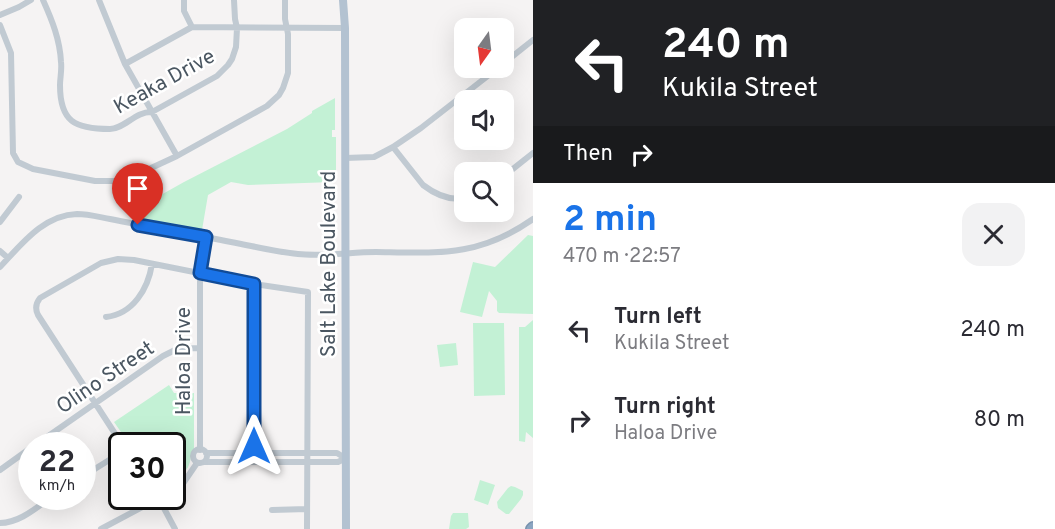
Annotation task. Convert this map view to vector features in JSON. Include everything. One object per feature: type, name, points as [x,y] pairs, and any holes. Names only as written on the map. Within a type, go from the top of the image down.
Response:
[{"type":"main road","name":"Salt Lake Boulevard","points":[[343,0],[345,28],[346,529]]},
{"type":"street","points":[[0,15],[19,8],[31,0]]},
{"type":"street","name":"Keaka Drive","points":[[43,0],[56,31],[61,62],[62,108],[68,119],[78,126],[113,129],[145,112],[152,112],[223,71],[235,52],[237,28],[234,19],[234,0]]},
{"type":"street","points":[[99,0],[125,64],[177,156]]},
{"type":"street","points":[[184,0],[184,11],[192,27]]},
{"type":"street","points":[[0,25],[10,53],[13,153],[18,162],[33,169],[94,181],[123,181],[177,156],[267,106],[279,95],[288,73],[285,0]]},
{"type":"street","points":[[125,64],[192,27],[345,28]]},
{"type":"street","points":[[514,55],[533,40]]},
{"type":"street","points":[[345,158],[374,157],[393,147],[485,78]]},
{"type":"street","points":[[393,147],[428,189],[438,195],[454,199]]},
{"type":"street","points":[[514,168],[533,153]]},
{"type":"street","points":[[0,222],[19,197]]},
{"type":"street","points":[[0,267],[41,226],[62,217],[78,214],[300,254],[455,251],[504,237],[531,220]]},
{"type":"street","name":"Haloa Drive","points":[[203,451],[199,348],[200,273],[206,237]]},
{"type":"street","points":[[0,251],[8,258]]},
{"type":"street","points":[[114,432],[38,315],[36,308],[42,296],[101,263],[126,259],[308,292],[308,529]]},
{"type":"street","points":[[106,317],[119,314],[136,301],[147,285],[152,264]]},
{"type":"street","points":[[254,284],[254,461]]},
{"type":"street","name":"Olino Street","points":[[54,432],[167,354],[177,349],[199,348]]},
{"type":"street","points":[[196,451],[337,453],[346,458],[338,462],[201,462],[194,460],[193,454],[196,451]]},
{"type":"street","points":[[186,480],[207,457],[203,451]]},
{"type":"street","name":"Olino Street","points":[[0,470],[18,457]]},
{"type":"street","points":[[272,510],[308,509]]},
{"type":"street","points":[[0,523],[9,523],[32,510]]},
{"type":"street","points":[[101,529],[136,510]]},
{"type":"street","points":[[166,510],[175,529]]},
{"type":"green space","points":[[335,98],[335,130],[332,130],[332,137],[336,137],[336,180],[333,182],[248,185],[231,182],[208,195],[202,230],[127,214],[287,129]]},
{"type":"green space","points":[[528,235],[533,236],[533,314],[499,313],[497,301],[489,291],[482,317],[460,312],[473,262],[495,267]]},
{"type":"green space","points":[[533,320],[533,438],[526,432],[525,442],[519,441],[519,327],[525,327]]},
{"type":"green space","points":[[473,323],[504,323],[505,395],[474,396]]},
{"type":"green space","points":[[456,343],[458,365],[440,367],[437,345]]},
{"type":"green space","points":[[169,385],[174,393],[194,393],[194,449],[188,467],[186,470],[186,432],[121,432],[114,422]]},
{"type":"green space","points":[[480,480],[495,485],[488,505],[474,500]]},
{"type":"green space","points":[[511,486],[523,491],[523,495],[509,514],[506,514],[498,508],[497,502]]},
{"type":"green space","points":[[453,513],[468,513],[469,527],[449,529]]},
{"type":"route","points":[[138,225],[206,237],[200,273],[254,284],[254,446]]}]
